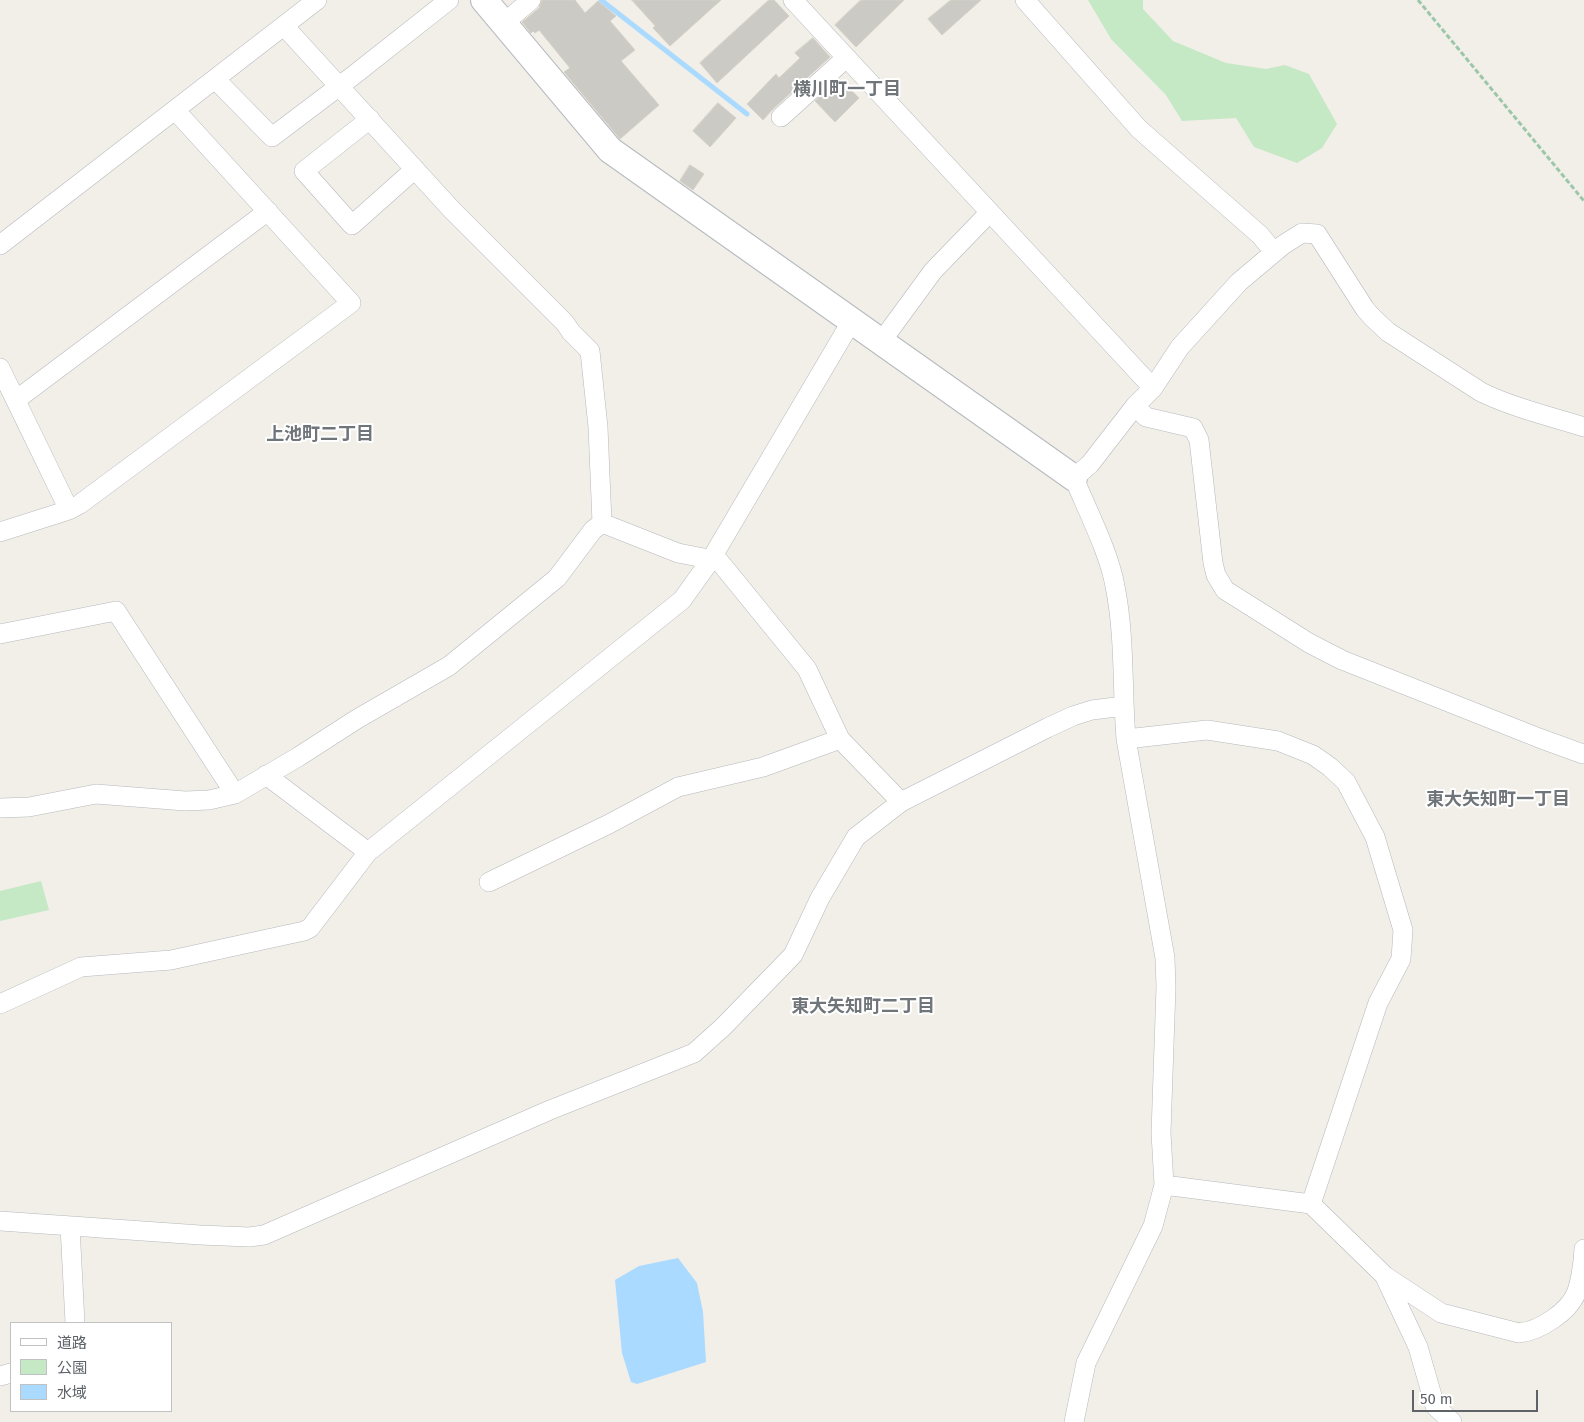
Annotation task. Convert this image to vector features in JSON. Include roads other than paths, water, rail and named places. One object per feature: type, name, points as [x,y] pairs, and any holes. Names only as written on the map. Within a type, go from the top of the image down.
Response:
[{"type":"street","points":[[0,245],[317,0]]},
{"type":"street","points":[[214,79],[272,137],[449,0]]},
{"type":"street","points":[[484,0],[610,150],[1074,478],[1107,558],[1115,585],[1125,683],[1126,739],[1165,958],[1166,987],[1161,1133],[1164,1186],[1153,1226],[1086,1363],[1074,1422]]},
{"type":"street","points":[[504,23],[532,0]]},
{"type":"street","points":[[792,0],[1153,388]]},
{"type":"street","points":[[1025,0],[1138,129],[1260,235],[1274,252]]},
{"type":"street","points":[[284,26],[452,210],[565,323],[571,332],[590,351],[598,427],[602,523]]},
{"type":"street","points":[[781,117],[846,58]]},
{"type":"street","points":[[0,532],[69,510],[80,504],[351,303],[175,110]]},
{"type":"street","points":[[370,119],[304,172],[352,225],[415,169]]},
{"type":"street","points":[[16,400],[268,212]]},
{"type":"street","points":[[881,342],[933,271],[990,212]]},
{"type":"street","points":[[1074,478],[1090,464],[1135,406],[1153,388],[1180,347],[1222,300],[1239,282],[1274,252],[1302,233],[1318,234],[1365,309],[1388,332],[1496,400],[1584,427]]},
{"type":"street","points":[[1,997],[81,968],[171,960],[304,931],[310,928],[368,852],[682,600],[710,560],[851,322]]},
{"type":"street","points":[[0,368],[69,510]]},
{"type":"street","points":[[1135,406],[1146,417],[1193,428],[1200,440],[1212,562],[1216,575],[1225,590],[1309,643],[1342,660],[1584,754]]},
{"type":"street","points":[[602,523],[678,553],[719,561],[806,669],[840,739],[901,802]]},
{"type":"street","points":[[0,808],[29,807],[96,794],[209,800],[234,794],[357,719],[449,666],[557,578],[593,530],[602,523]]},
{"type":"street","points":[[0,634],[116,611],[234,794]]},
{"type":"street","points":[[0,1221],[200,1235],[249,1237],[264,1235],[507,1128],[694,1053],[724,1027],[793,955],[820,898],[856,838],[901,802],[1073,716],[1092,710],[1124,706]]},
{"type":"street","points":[[1126,739],[1208,730],[1278,741],[1313,755],[1346,782],[1375,837],[1403,930],[1401,959],[1378,1003],[1311,1204]]},
{"type":"street","points":[[489,882],[609,824],[678,787],[763,767],[840,739]]},
{"type":"street","points":[[266,775],[368,852]]},
{"type":"street","points":[[1164,1186],[1311,1204],[1385,1276],[1441,1312],[1519,1333],[1530,1332],[1547,1323],[1566,1308],[1576,1294],[1582,1272],[1584,1249]]},
{"type":"street","points":[[70,1226],[75,1322]]},
{"type":"street","points":[[1385,1276],[1418,1347],[1435,1406],[1452,1422]]},
{"type":"water","points":[[678,1258],[697,1283],[703,1312],[706,1362],[637,1384],[631,1382],[622,1353],[615,1280],[639,1266]]},
{"type":"waterway","points":[[601,0],[747,114]]},
{"type":"district","name":"横川町一丁目","points":[[847,90]]},
{"type":"district","name":"上池町二丁目","points":[[320,435]]},
{"type":"district","name":"東大矢知町一丁目","points":[[1498,800]]},
{"type":"district","name":"東大矢知町二丁目","points":[[863,1007]]}]
